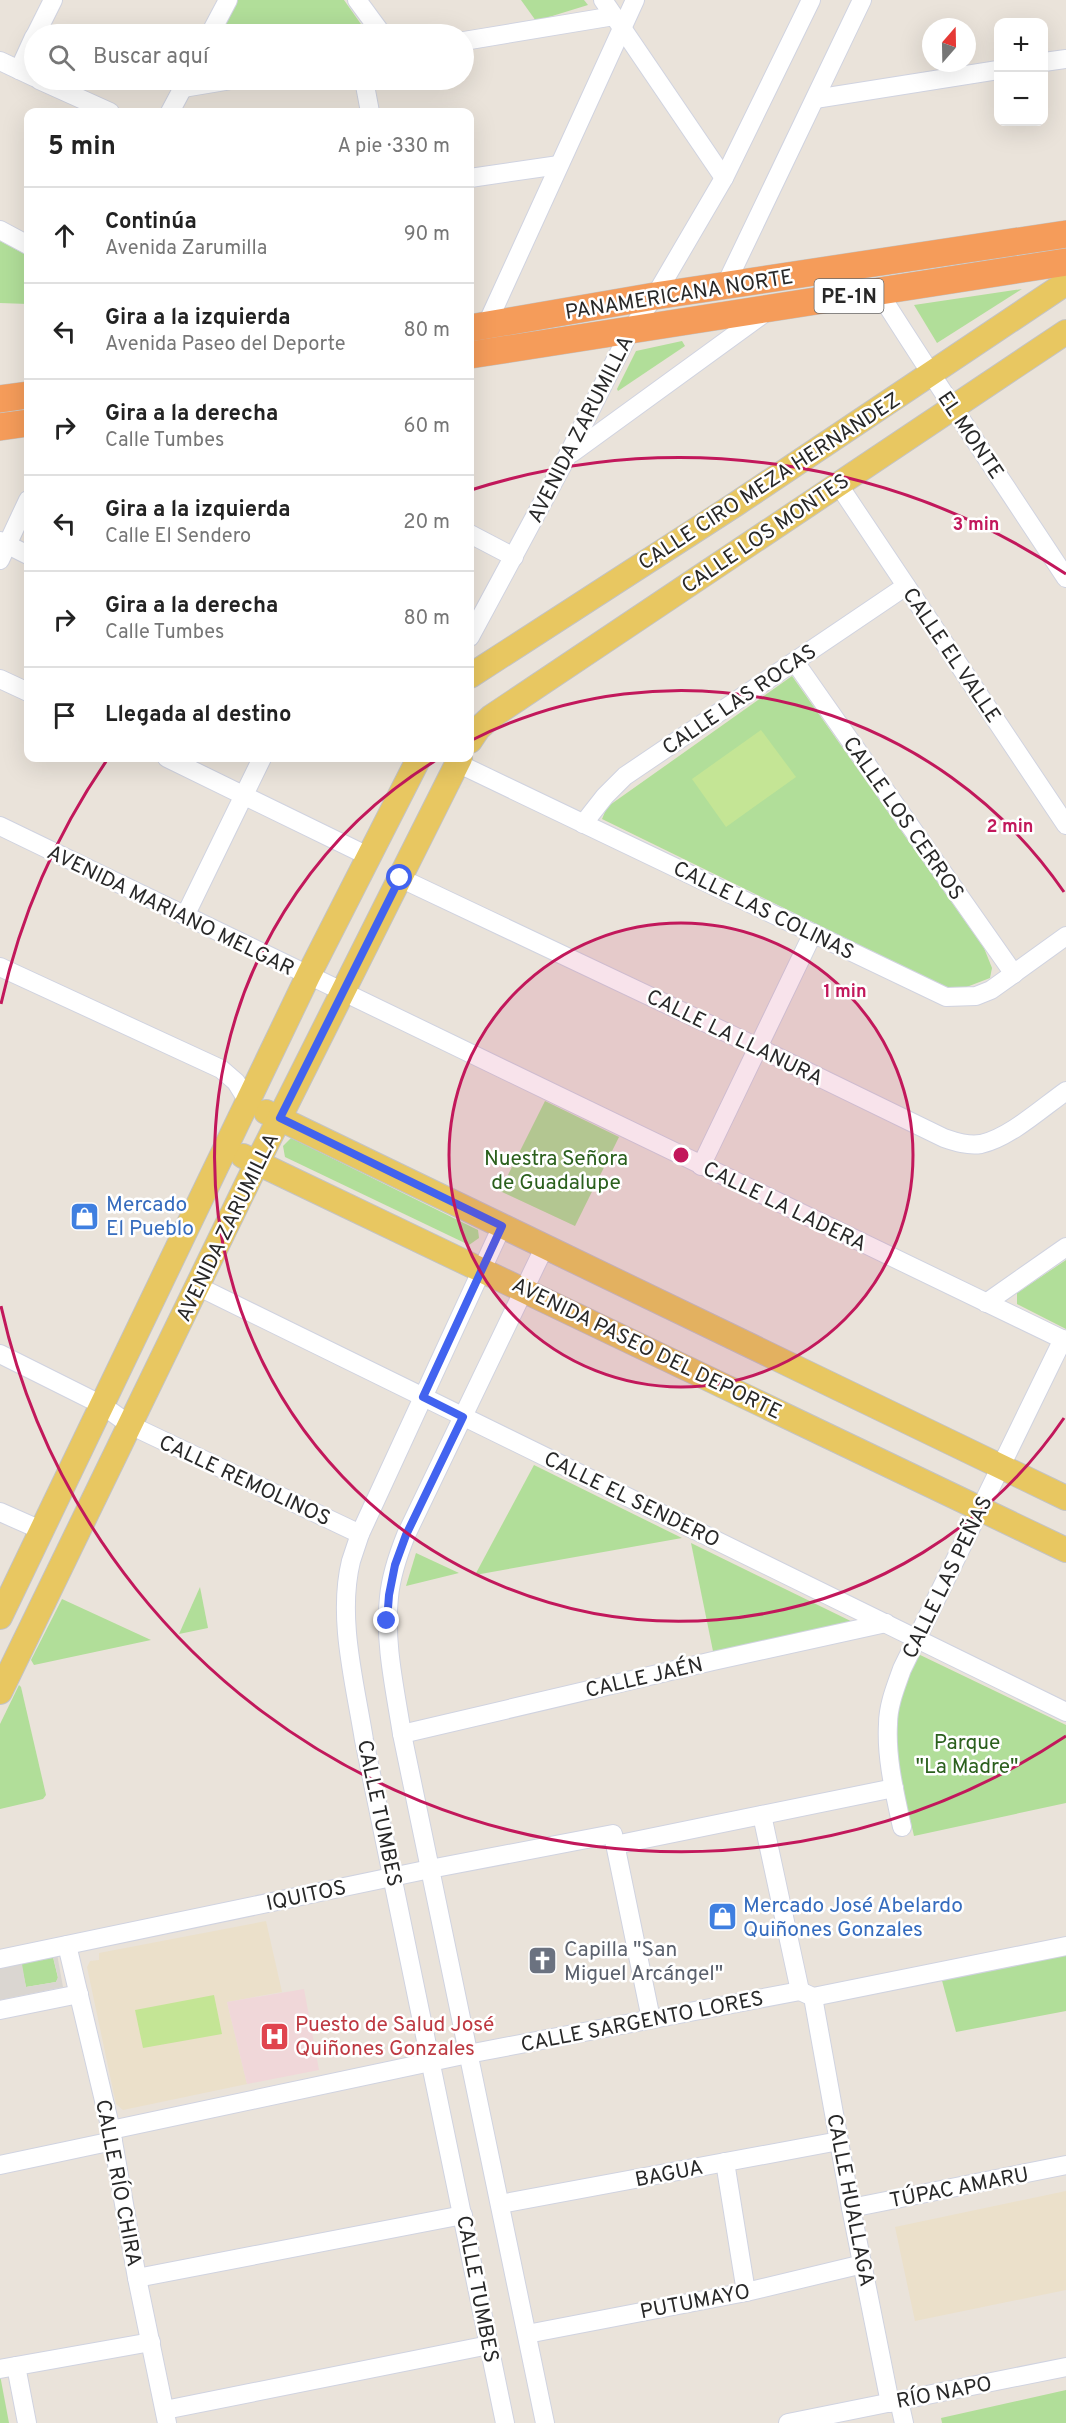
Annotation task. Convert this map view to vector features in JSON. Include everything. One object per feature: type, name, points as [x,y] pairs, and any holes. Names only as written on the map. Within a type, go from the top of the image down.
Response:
[{"type":"highway","name":"PANAMERICANA NORTE","points":[[478,327],[655,296],[1066,234]]},
{"type":"highway","name":"PANAMERICANA NORTE","points":[[474,354],[1066,262]]},
{"type":"highway","points":[[0,399],[24,396]]},
{"type":"highway","points":[[0,427],[24,424]]},
{"type":"main road","name":"CALLE CIRO MEZA HERNANDEZ","points":[[474,673],[736,504],[1066,284]]},
{"type":"main road","name":"CALLE LOS MONTES","points":[[474,735],[491,717],[1066,332]]},
{"type":"main road","name":"AVENIDA ZARUMILLA","points":[[0,1617],[43,1532],[308,976],[417,762]]},
{"type":"main road","name":"AVENIDA ZARUMILLA","points":[[0,1692],[197,1286],[457,762]]},
{"type":"main road","points":[[249,1103],[1066,1498]]},
{"type":"main road","name":"AVENIDA PASEO DEL DEPORTE","points":[[227,1149],[1066,1550]]},
{"type":"street","points":[[41,24],[53,0]]},
{"type":"street","points":[[215,24],[228,0]]},
{"type":"street","points":[[357,0],[375,24]]},
{"type":"street","points":[[603,0],[724,178]]},
{"type":"street","points":[[478,327],[559,165],[618,22],[635,0]]},
{"type":"street","name":"AVENIDA ZARUMILLA","points":[[474,630],[568,455],[632,329],[655,296],[724,178],[811,0]]},
{"type":"street","points":[[725,286],[862,0]]},
{"type":"street","points":[[474,40],[618,22]]},
{"type":"street","points":[[1048,61],[1066,59]]},
{"type":"street","points":[[0,61],[24,73]]},
{"type":"street","points":[[815,99],[994,71]]},
{"type":"street","points":[[61,90],[101,108]]},
{"type":"street","points":[[172,108],[182,90]]},
{"type":"street","points":[[366,90],[369,108]]},
{"type":"street","points":[[474,177],[559,165]]},
{"type":"street","points":[[0,230],[24,243]]},
{"type":"street","name":"EL MONTE","points":[[878,291],[1066,578]]},
{"type":"street","points":[[568,455],[772,307]]},
{"type":"street","name":"CALLE EL VALLE","points":[[838,484],[1066,825]]},
{"type":"street","points":[[24,508],[2,549],[24,554]]},
{"type":"street","points":[[474,536],[514,557]]},
{"type":"street","name":"CALLE LAS ROCAS","points":[[583,824],[605,796],[625,777],[906,586]]},
{"type":"street","name":"CALLE LOS CERROS","points":[[795,662],[1014,974]]},
{"type":"street","points":[[0,679],[24,690]]},
{"type":"street","points":[[174,762],[368,856]]},
{"type":"street","points":[[185,916],[260,762]]},
{"type":"street","name":"CALLE LAS COLINAS","points":[[462,762],[583,824],[946,997],[976,996],[991,990],[1066,936]]},
{"type":"street","name":"AVENIDA MARIANO MELGAR","points":[[0,826],[342,993]]},
{"type":"street","name":"CALLE LA LLANURA","points":[[400,878],[944,1138],[962,1144],[981,1144],[1005,1134],[1066,1091]]},
{"type":"street","points":[[701,1166],[813,933]]},
{"type":"street","points":[[0,967],[220,1069],[236,1082],[249,1103]]},
{"type":"street","name":"CALLE LA LADERA","points":[[342,993],[1064,1340]]},
{"type":"street","name":"CALLE TUMBES","points":[[502,1226],[360,1534],[351,1561],[347,1593],[350,1654],[364,1740],[506,2423]]},
{"type":"street","name":"CALLE TUMBES","points":[[545,1246],[406,1535],[395,1565],[387,1621],[402,1734],[545,2423]]},
{"type":"street","points":[[986,1303],[1066,1247]]},
{"type":"street","name":"CALLE EL SENDERO","points":[[197,1286],[1066,1712]]},
{"type":"street","name":"CALLE LAS PEÑAS","points":[[902,1827],[894,1788],[888,1723],[892,1698],[902,1669],[1064,1340]]},
{"type":"street","name":"CALLE REMOLINOS","points":[[0,1354],[102,1405],[130,1425],[360,1534]]},
{"type":"street","points":[[0,1512],[43,1532]]},
{"type":"street","name":"CALLE JAÉN","points":[[402,1734],[886,1623]]},
{"type":"street","name":"IQUITOS","points":[[0,1959],[429,1869],[762,1815],[894,1788]]},
{"type":"street","name":"CALLE HUALLAGA","points":[[762,1815],[807,1994],[894,2402],[904,2423]]},
{"type":"street","points":[[614,1839],[651,2019]]},
{"type":"street","name":"CALLE RÍO CHIRA","points":[[67,1945],[112,2135],[137,2278],[166,2417]]},
{"type":"street","name":"CALLE SARGENTO LORES","points":[[0,2165],[112,2135],[468,2054],[651,2019],[807,1994],[1066,1946]]},
{"type":"street","points":[[0,2010],[79,1994]]},
{"type":"street","name":"BAGUA","points":[[500,2205],[839,2141]]},
{"type":"street","points":[[725,2162],[746,2292]]},
{"type":"street","name":"TÚPAC AMARU","points":[[851,2208],[1066,2165]]},
{"type":"street","points":[[137,2278],[463,2216]]},
{"type":"street","name":"PUTUMAYO","points":[[527,2334],[746,2292],[863,2264]]},
{"type":"street","points":[[27,2423],[8,2368],[150,2342]]},
{"type":"street","points":[[166,2417],[462,2349],[489,2345]]},
{"type":"street","name":"RÍO NAPO","points":[[788,2423],[1066,2367]]},
{"type":"shaded area","points":[[266,1921],[282,1992],[227,2002],[247,2084],[123,2110],[116,2104],[87,1967],[90,1961],[99,1960],[99,1953]]},
{"type":"shaded area","points":[[57,1954],[63,1987],[0,2000],[0,1963]],"holes":[[[53,1957],[58,1977],[56,1982],[26,1987],[22,1964]]]},
{"type":"shaded area","name":"Puesto de Salud José Quiñones Gonzales","points":[[304,1989],[319,2070],[247,2084],[227,2002]]},
{"type":"shaded area","points":[[1066,2191],[1066,2290],[915,2321],[895,2227]]},
{"type":"green space","points":[[235,0],[344,0],[361,24],[222,24]]},
{"type":"green space","points":[[521,0],[584,0],[588,5],[536,21]]},
{"type":"green space","points":[[0,241],[24,254],[24,304],[0,303]]},
{"type":"green space","points":[[1022,289],[937,343],[914,305]]},
{"type":"green space","points":[[682,341],[685,346],[618,391],[636,351]]},
{"type":"green space","points":[[792,676],[984,948],[992,968],[990,978],[964,988],[945,987],[602,819],[607,807]]},
{"type":"green space","points":[[761,730],[796,777],[726,827],[692,779]]},
{"type":"green space","name":"Nuestra Señora de Guadalupe","points":[[545,1101],[619,1137],[575,1226],[500,1191]]},
{"type":"green space","points":[[291,1138],[478,1230],[479,1238],[469,1245],[285,1157],[283,1146]]},
{"type":"green space","points":[[1066,1260],[1066,1329],[1017,1304],[1017,1293]]},
{"type":"green space","points":[[534,1465],[682,1538],[475,1575]]},
{"type":"green space","points":[[691,1543],[865,1628],[715,1661]]},
{"type":"green space","points":[[416,1553],[459,1573],[406,1586]]},
{"type":"green space","points":[[200,1587],[208,1628],[179,1634]]},
{"type":"green space","points":[[62,1599],[151,1640],[34,1665],[31,1660]]},
{"type":"green space","name":"Parque \"La Madre\"","points":[[916,1653],[1066,1725],[1066,1803],[914,1836],[898,1766],[895,1731],[899,1696]]},
{"type":"green space","points":[[19,1685],[46,1795],[43,1799],[0,1809],[0,1724]]},
{"type":"green space","points":[[1066,1949],[1066,2011],[956,2032],[941,1977]]},
{"type":"green space","points":[[53,1957],[58,1978],[56,1982],[26,1987],[21,1964]]},
{"type":"green space","points":[[214,1995],[222,2034],[143,2048],[135,2010]]},
{"type":"green space","points":[[0,2375],[9,2423],[0,2423]]},
{"type":"green space","points":[[1066,2390],[1066,2423],[942,2423],[941,2418]]},
{"type":"place","name":"Mercado El Pueblo","points":[[85,1216]]},
{"type":"place","name":"Mercado José Abelardo Quiñones Gonzales","points":[[722,1917]]},
{"type":"place","name":"Capilla \"San Miguel Arcángel\"","points":[[543,1961]]},
{"type":"place","name":"Puesto de Salud José Quiñones Gonzales","points":[[274,2036]]},
{"type":"route","points":[[387,1621],[395,1565],[406,1535],[463,1417],[423,1397],[502,1226],[280,1118],[400,878]]}]
